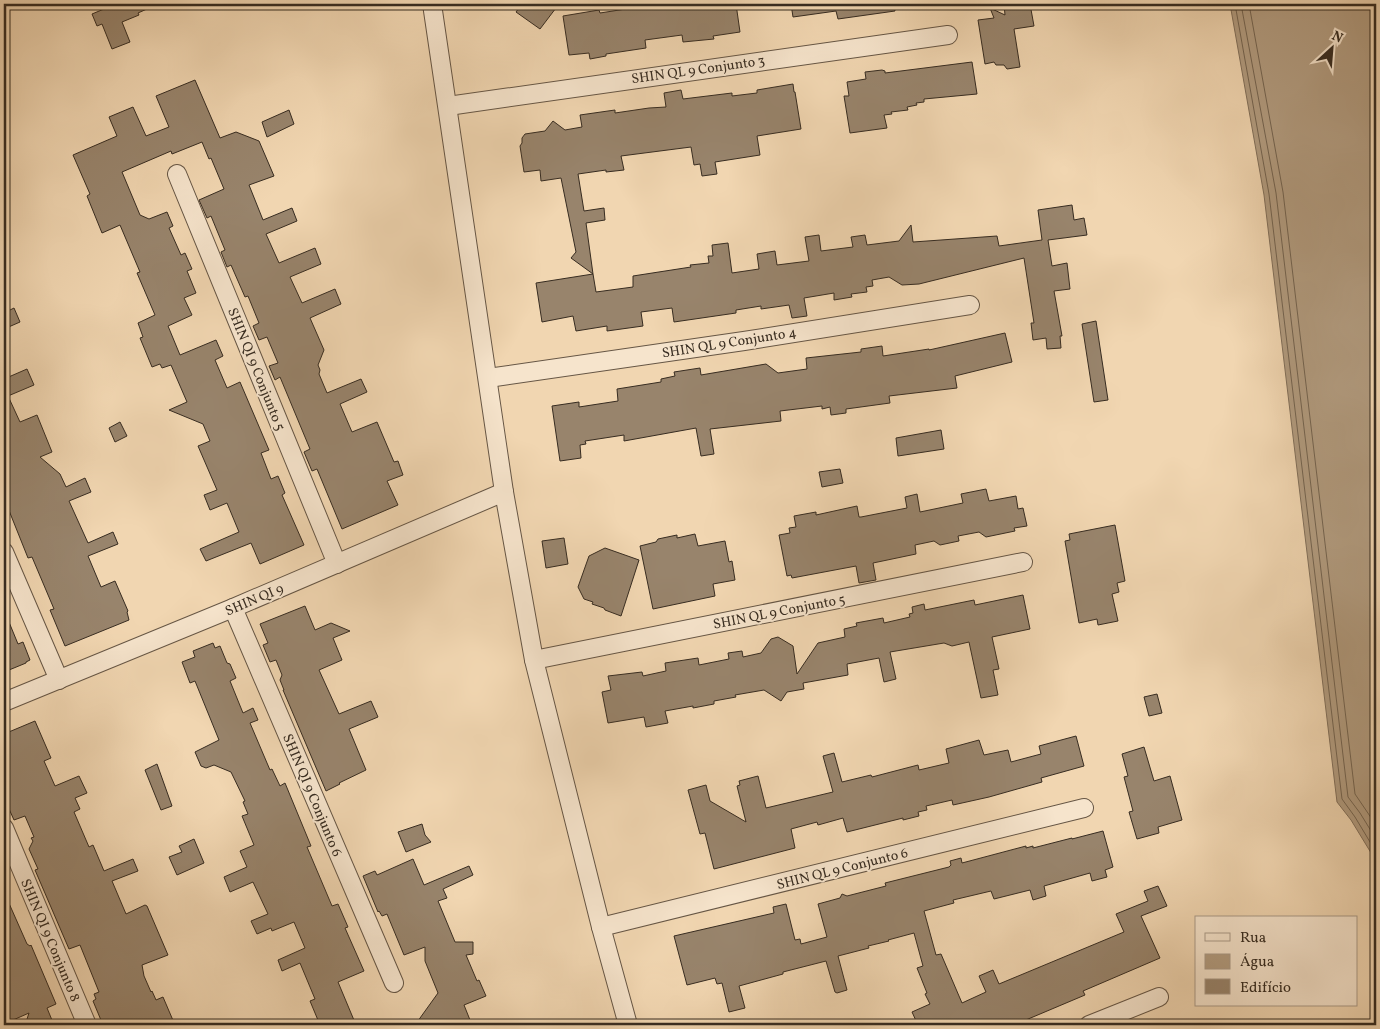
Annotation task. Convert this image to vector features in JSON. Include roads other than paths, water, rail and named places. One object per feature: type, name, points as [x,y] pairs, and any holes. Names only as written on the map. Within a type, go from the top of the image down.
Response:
[{"type":"street","points":[[432,4],[504,492],[534,660],[601,927],[628,1025]]},
{"type":"street","name":"SHIN QL 9 Conjunto 3","points":[[448,106],[948,35]]},
{"type":"street","name":"SHIN QI 9 Conjunto 5","points":[[177,174],[337,564]]},
{"type":"street","name":"SHIN QL 9 Conjunto 4","points":[[488,378],[744,341],[970,305]]},
{"type":"street","name":"SHIN QI 9","points":[[4,702],[233,608],[504,492]]},
{"type":"street","points":[[4,552],[59,680]]},
{"type":"street","name":"SHIN QL 9 Conjunto 5","points":[[534,660],[1023,562]]},
{"type":"street","name":"SHIN QI 9 Conjunto 6","points":[[233,608],[394,983]]},
{"type":"street","name":"SHIN QL 9 Conjunto 6","points":[[601,927],[1084,808]]},
{"type":"street","name":"SHIN QI 9 Conjunto 8","points":[[4,828],[87,1025]]},
{"type":"street","points":[[1089,1025],[1159,997]]},
{"type":"water","points":[[1230,4],[1376,4],[1376,861],[1351,820],[1337,802],[1264,195]]}]
